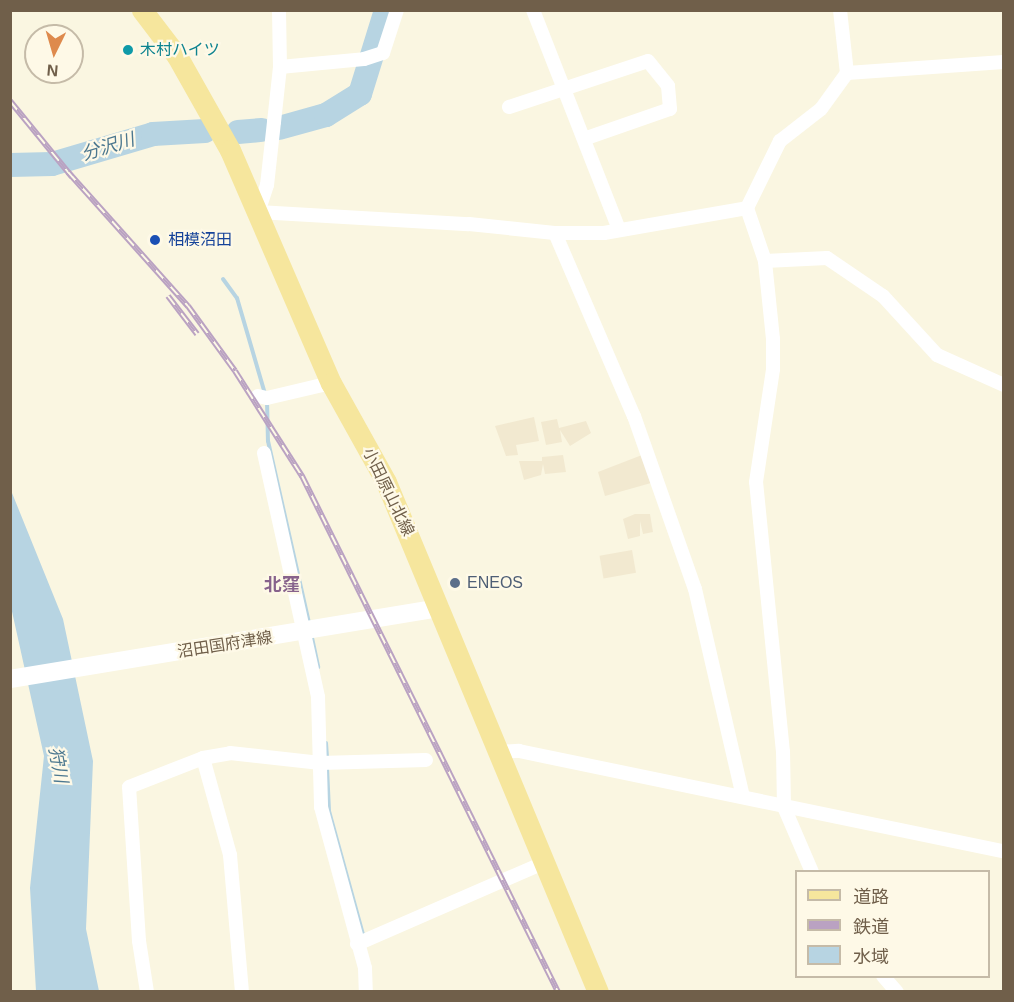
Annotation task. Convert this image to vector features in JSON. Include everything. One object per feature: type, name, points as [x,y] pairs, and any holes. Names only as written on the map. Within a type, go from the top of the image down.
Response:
[{"type":"main road","name":"小田原山北線","points":[[148,13],[177,56],[230,150],[331,383],[386,482],[598,992]]},
{"type":"main road","name":"沼田国府津線","points":[[10,679],[302,633],[440,608]]},
{"type":"street","points":[[279,10],[280,67],[267,185],[258,212],[470,224],[555,233],[619,230],[747,208]]},
{"type":"street","points":[[280,67],[364,58],[384,53],[397,10]]},
{"type":"street","points":[[533,10],[619,230]]},
{"type":"street","points":[[811,870],[784,807],[783,752],[756,482],[773,369],[765,261],[747,208],[780,141],[821,109],[847,73],[840,10]]},
{"type":"street","points":[[509,107],[648,61],[668,86],[670,109],[584,139]]},
{"type":"street","points":[[847,73],[1004,62]]},
{"type":"street","points":[[555,233],[634,416],[695,590],[742,797]]},
{"type":"street","points":[[765,261],[827,258],[883,296],[937,355],[1004,385]]},
{"type":"street","points":[[258,396],[267,398],[331,383]]},
{"type":"street","points":[[264,453],[318,697],[321,807],[357,944],[366,992]]},
{"type":"street","points":[[497,752],[519,751],[1004,851]]},
{"type":"street","points":[[147,992],[138,930],[129,787],[203,758],[230,753],[320,763],[426,760]]},
{"type":"street","points":[[203,758],[230,855],[242,992]]},
{"type":"street","points":[[357,944],[543,863]]},
{"type":"street","points":[[885,978],[897,992]]},
{"type":"shaded area","points":[[534,417],[539,441],[516,445],[518,455],[506,456],[495,426]]},
{"type":"shaded area","points":[[557,419],[559,428],[586,421],[591,433],[570,446],[560,430],[562,442],[546,445],[541,422]]},
{"type":"shaded area","points":[[563,455],[566,472],[545,474],[543,464],[541,475],[524,480],[519,461],[542,461],[542,457]]},
{"type":"shaded area","points":[[642,455],[651,483],[605,496],[598,472]]},
{"type":"shaded area","points":[[635,514],[650,514],[653,532],[643,534],[640,521],[640,536],[628,539],[623,519]]},
{"type":"shaded area","points":[[632,550],[636,573],[603,578],[600,556]]},
{"type":"water","name":"狩川","points":[[10,488],[63,619],[93,761],[86,929],[99,991],[36,991],[30,888],[44,756],[11,607]]},
{"type":"waterway","name":"分沢川","points":[[279,128],[326,115],[360,94],[386,10]]},
{"type":"waterway","name":"分沢川","points":[[238,132],[262,130]]},
{"type":"waterway","name":"分沢川","points":[[10,165],[52,164],[153,134],[205,131]]},
{"type":"waterway","points":[[223,279],[237,298],[265,394]]},
{"type":"waterway","points":[[267,401],[268,441],[309,623]]},
{"type":"waterway","points":[[311,633],[318,667]]},
{"type":"waterway","points":[[326,743],[327,759]]},
{"type":"waterway","points":[[327,767],[329,811],[364,938]]},
{"type":"railway","points":[[10,101],[72,177]]},
{"type":"railway","points":[[68,172],[188,306],[235,371],[302,476],[558,992]]},
{"type":"railway","points":[[168,296],[197,334]]},
{"type":"place","name":"木村ハイツ","points":[[128,50]]},
{"type":"place","name":"相模沼田","points":[[155,240]]},
{"type":"place","name":"ENEOS","points":[[455,583]]},
{"type":"district","name":"北窪","points":[[282,585]]}]
